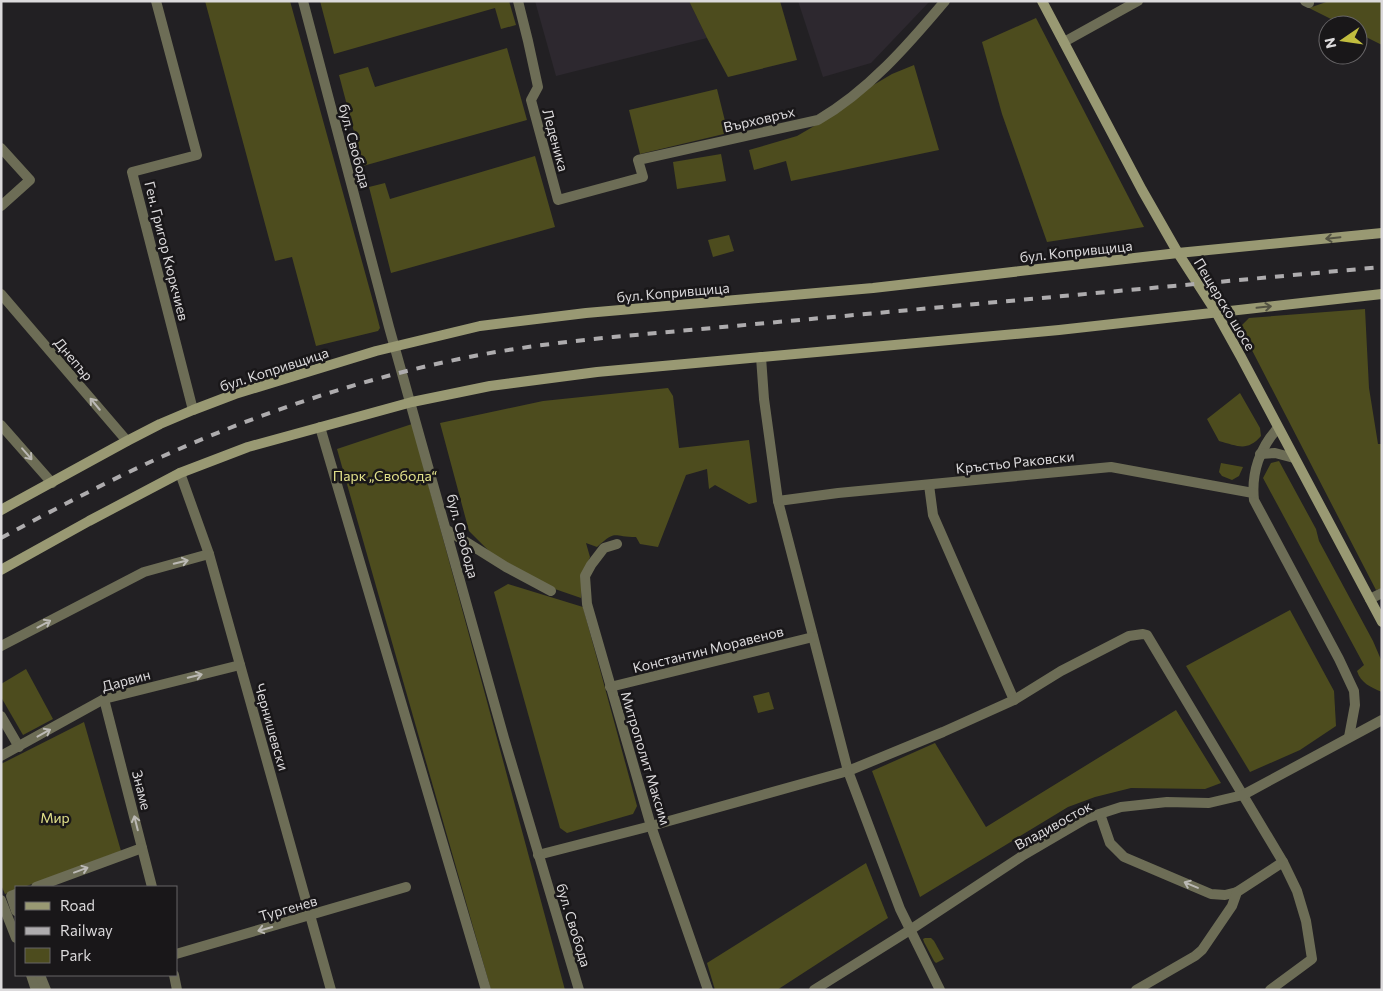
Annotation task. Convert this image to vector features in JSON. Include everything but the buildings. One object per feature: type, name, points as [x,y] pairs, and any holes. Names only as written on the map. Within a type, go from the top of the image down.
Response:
[{"type":"main road","name":"Пещерско шосе","points":[[1042,1],[1178,253],[1216,312],[1382,622]]},
{"type":"main road","name":"бул. Копривщица","points":[[1,510],[126,441],[193,410],[236,394],[395,345],[480,326],[538,318],[874,288],[1178,253],[1382,233]]},
{"type":"main road","points":[[1,570],[180,473],[248,447],[412,402],[490,386],[544,378],[1059,330],[1382,294]]},
{"type":"street","name":"Ген. Григор Кюркчиев","points":[[156,1],[196,155],[132,172],[193,410]]},
{"type":"street","name":"бул. Свобода","points":[[303,1],[395,345],[538,855],[578,990]]},
{"type":"street","name":"Леденика","points":[[518,1],[538,87],[531,100],[558,200]]},
{"type":"street","name":"Върховръх","points":[[558,200],[642,177],[638,160],[818,120],[842,106],[908,46],[945,1]]},
{"type":"street","points":[[1064,42],[1138,1]]},
{"type":"street","points":[[1,148],[30,180],[1,206]]},
{"type":"street","name":"Днепър","points":[[1,294],[126,441]]},
{"type":"street","points":[[761,357],[764,399],[778,501],[848,770],[900,909],[940,990]]},
{"type":"street","points":[[1,425],[52,483]]},
{"type":"street","points":[[320,427],[486,990]]},
{"type":"street","points":[[1278,428],[1268,438],[1265,449],[1260,454],[1252,486],[1254,500],[1354,691],[1355,706],[1349,738]]},
{"type":"street","points":[[1260,454],[1275,453],[1294,458]]},
{"type":"street","name":"Кръстьо Раковски","points":[[778,501],[1111,467],[1253,493]]},
{"type":"street","name":"Чернишевски","points":[[180,473],[209,554],[312,916],[331,990]]},
{"type":"street","points":[[929,485],[933,515],[1014,700]]},
{"type":"street","points":[[447,530],[506,567],[551,591]]},
{"type":"street","name":"Митрополит Максим","points":[[617,544],[604,548],[591,565],[586,576],[587,604],[651,826],[708,990]]},
{"type":"street","points":[[1,646],[144,572],[209,554]]},
{"type":"street","points":[[1370,599],[1382,593]]},
{"type":"street","points":[[538,855],[651,826],[848,770],[943,732],[1014,700],[1061,671],[1129,636],[1143,634],[1147,635],[1243,795],[1283,862],[1297,891],[1306,921],[1312,959],[1270,990]]},
{"type":"street","name":"Константин Моравенов","points":[[610,687],[813,637]]},
{"type":"street","name":"Дарвин","points":[[1,756],[104,699],[240,665]]},
{"type":"street","name":"Знаме","points":[[104,699],[152,886]]},
{"type":"street","points":[[1,716],[18,747]]},
{"type":"street","name":"Владивосток","points":[[814,990],[910,930],[1022,856],[1088,818],[1121,807],[1167,802],[1209,803],[1243,795],[1382,720]]},
{"type":"street","points":[[1100,814],[1110,842],[1124,857],[1211,894],[1225,895],[1237,892],[1283,862]]},
{"type":"street","points":[[39,886],[142,848]]},
{"type":"street","name":"Тургенев","points":[[178,953],[312,916],[406,887]]},
{"type":"street","points":[[1136,990],[1195,956],[1202,950],[1232,906],[1237,892]]},
{"type":"street","points":[[15,894],[11,896],[15,908]]},
{"type":"street","points":[[1,900],[15,935]]},
{"type":"street","points":[[31,976],[36,990]]},
{"type":"street","points":[[40,976],[46,990]]},
{"type":"street","points":[[174,976],[177,990]]},
{"type":"shaded area","points":[[535,1],[689,1],[707,38],[556,76]]},
{"type":"shaded area","points":[[798,1],[930,1],[871,63],[823,77]]},
{"type":"green space","points":[[205,1],[290,1],[374,305],[380,328],[378,331],[316,346],[292,257],[275,261]]},
{"type":"green space","points":[[320,1],[509,1],[516,25],[501,29],[495,8],[334,54]]},
{"type":"green space","points":[[689,1],[780,1],[797,60],[728,77]]},
{"type":"green space","points":[[1329,1],[1382,1],[1382,45],[1368,38],[1368,15],[1323,15],[1309,8]]},
{"type":"green space","points":[[1036,18],[1144,227],[1047,242],[1002,114],[982,42]]},
{"type":"green space","points":[[507,48],[527,120],[363,166],[339,75],[368,67],[375,87]]},
{"type":"green space","points":[[914,65],[939,150],[791,181],[786,161],[754,170],[749,150],[797,136],[828,118],[870,87],[892,74]]},
{"type":"green space","points":[[717,89],[728,133],[640,154],[629,110]]},
{"type":"green space","points":[[721,154],[726,181],[677,189],[673,162]]},
{"type":"green space","points":[[535,156],[555,227],[391,273],[369,187],[385,183],[390,199]]},
{"type":"green space","points":[[729,235],[734,251],[713,257],[708,240]]},
{"type":"green space","points":[[1365,309],[1369,388],[1378,444],[1382,444],[1382,588],[1376,590],[1240,327],[1249,318]]},
{"type":"green space","points":[[668,388],[673,396],[679,448],[749,440],[757,502],[749,504],[715,485],[709,489],[707,469],[686,475],[658,547],[640,544],[636,537],[618,535],[608,538],[597,547],[586,543],[590,557],[583,574],[581,598],[552,588],[492,554],[469,531],[440,423],[543,401]]},
{"type":"green space","points":[[1240,393],[1260,428],[1261,436],[1247,446],[1237,446],[1219,441],[1207,419]]},
{"type":"green space","name":"Парк „Свобода“","points":[[412,424],[565,990],[491,990],[337,449]]},
{"type":"green space","points":[[1279,461],[1316,529],[1319,541],[1373,641],[1382,662],[1382,692],[1366,684],[1361,679],[1357,671],[1364,665],[1263,478],[1271,463]]},
{"type":"green space","points":[[1221,463],[1243,467],[1239,476],[1232,480],[1222,476],[1219,472]]},
{"type":"green space","points":[[508,584],[583,607],[637,806],[633,814],[567,833],[560,828],[494,592]]},
{"type":"green space","points":[[1290,610],[1334,691],[1336,726],[1300,750],[1250,772],[1186,666]]},
{"type":"green space","points":[[26,669],[53,719],[23,735],[1,697],[1,684]]},
{"type":"green space","points":[[769,692],[774,709],[758,713],[753,696]]},
{"type":"green space","points":[[1176,710],[1221,783],[1205,789],[1131,788],[1095,797],[1068,807],[920,897],[872,771],[935,743],[986,827]]},
{"type":"green space","name":"Мир","points":[[84,722],[121,851],[27,886],[15,886],[15,890],[5,894],[1,885],[1,764]]},
{"type":"green space","points":[[866,863],[888,918],[777,990],[715,990],[707,963]]},
{"type":"green space","points":[[931,938],[934,941],[944,959],[936,963],[934,961],[924,942],[923,939]]},
{"type":"railway","points":[[1,538],[132,470],[211,435],[354,385],[464,358],[501,351],[613,337],[1382,267]]}]
